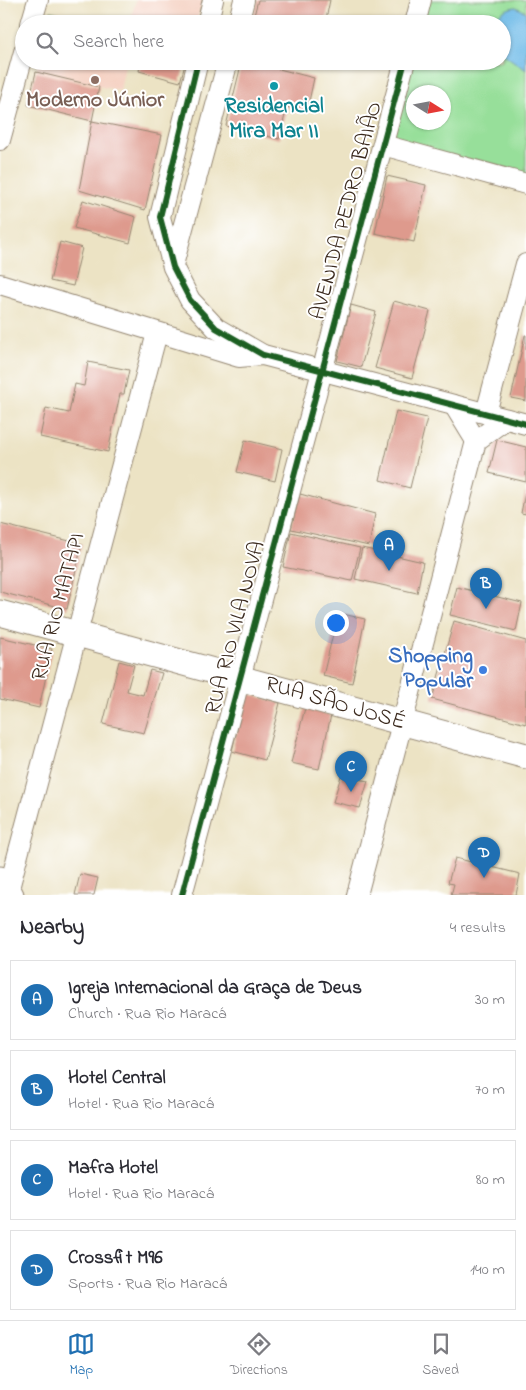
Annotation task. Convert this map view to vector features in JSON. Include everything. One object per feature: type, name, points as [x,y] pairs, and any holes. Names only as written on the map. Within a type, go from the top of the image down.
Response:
[{"type":"main road","name":"RUA SÃO JOSÉ","points":[[0,613],[526,756]]},
{"type":"street","points":[[34,15],[38,0]]},
{"type":"street","points":[[211,15],[213,0]]},
{"type":"street","points":[[240,15],[244,0]]},
{"type":"street","points":[[418,15],[422,0]]},
{"type":"street","points":[[0,140],[19,70]]},
{"type":"street","points":[[196,70],[160,218],[173,267],[190,300],[216,328],[263,355],[526,424]]},
{"type":"street","points":[[173,267],[226,70]]},
{"type":"street","name":"AVENIDA PEDRO BAIÃO","points":[[323,370],[403,70]]},
{"type":"street","points":[[383,144],[526,184]]},
{"type":"street","points":[[486,413],[526,264]]},
{"type":"street","points":[[0,284],[239,357],[263,355]]},
{"type":"street","name":"RUA RIO MATAPI","points":[[6,889],[77,634],[157,333]]},
{"type":"street","name":"RUA RIO VILA NOVA","points":[[182,895],[323,370]]},
{"type":"street","points":[[454,405],[476,441]]},
{"type":"street","points":[[357,895],[476,441],[506,419]]},
{"type":"shaded area","points":[[136,0],[203,0],[199,15],[132,15]]},
{"type":"shaded area","points":[[37,70],[124,70],[120,91],[36,72]]},
{"type":"green space","points":[[421,0],[526,0],[526,184],[383,145],[403,70],[511,70],[511,15],[417,15]]},
{"type":"green space","points":[[51,11],[65,15],[50,15]]},
{"type":"water","points":[[516,7],[526,12],[526,70],[511,59],[511,15],[499,15]]},
{"type":"building","points":[[258,0],[330,0],[327,15],[254,15]]},
{"type":"building","points":[[139,70],[183,70],[180,82]]},
{"type":"building","points":[[240,70],[283,70],[314,78],[307,111],[287,107],[279,139],[226,126]]},
{"type":"building","points":[[36,72],[99,87],[92,121],[28,105]]},
{"type":"building","points":[[92,121],[162,135],[145,210],[79,190]]},
{"type":"building","points":[[387,176],[426,185],[414,242],[375,233]]},
{"type":"building","points":[[83,200],[136,217],[130,243],[74,228]]},
{"type":"building","points":[[60,242],[82,248],[73,286],[50,281]]},
{"type":"building","points":[[394,301],[430,311],[412,378],[375,368]]},
{"type":"building","points":[[351,305],[376,312],[361,367],[337,361]]},
{"type":"building","points":[[526,335],[526,401],[511,398]]},
{"type":"building","points":[[88,362],[129,370],[124,394],[120,394],[108,452],[40,437],[46,408],[69,413],[75,384],[84,386]]},
{"type":"building","points":[[396,411],[427,418],[410,488],[380,480]]},
{"type":"building","points":[[245,440],[282,449],[275,481],[237,472]]},
{"type":"building","points":[[497,440],[526,447],[526,482],[489,473]]},
{"type":"building","points":[[526,493],[526,514],[521,513]]},
{"type":"building","points":[[300,494],[375,514],[369,546],[291,529]]},
{"type":"building","points":[[0,524],[82,544],[67,609],[0,592]]},
{"type":"building","points":[[291,532],[360,548],[352,581],[283,567]]},
{"type":"building","points":[[362,548],[423,562],[417,593],[355,579]]},
{"type":"building","points":[[457,587],[522,603],[516,631],[450,615]]},
{"type":"building","points":[[338,613],[365,619],[352,683],[323,676]]},
{"type":"building","name":"Shopping Popular","points":[[454,621],[526,641],[526,724],[432,699]]},
{"type":"building","points":[[0,637],[52,649],[39,708],[0,699]]},
{"type":"building","points":[[119,661],[134,665],[127,691],[143,695],[150,670],[162,673],[144,733],[103,724]]},
{"type":"building","points":[[246,693],[280,703],[265,760],[232,751]]},
{"type":"building","points":[[305,708],[331,715],[319,769],[291,763]]},
{"type":"building","points":[[341,776],[368,781],[360,808],[333,802]]},
{"type":"building","points":[[455,858],[520,874],[516,895],[451,895],[454,884],[448,883]]},
{"type":"building","points":[[80,874],[98,878],[94,895],[75,895]]},
{"type":"cycle path","points":[[196,70],[160,217],[173,267],[190,300],[216,328],[263,355],[526,424]]},
{"type":"cycle path","points":[[182,895],[403,70]]},
{"type":"place","name":"Moderno Júnior","points":[[95,80]]},
{"type":"place","name":"Residencial Mira Mar II","points":[[274,86]]},
{"type":"place","name":"Igreja Internacional da Graça de Deus","points":[[389,571]]},
{"type":"place","name":"Hotel Central","points":[[486,609]]},
{"type":"place","name":"Shopping Popular","points":[[483,670]]},
{"type":"place","name":"Mafra Hotel","points":[[351,792]]},
{"type":"place","name":"Crossfit M96","points":[[484,878]]}]
